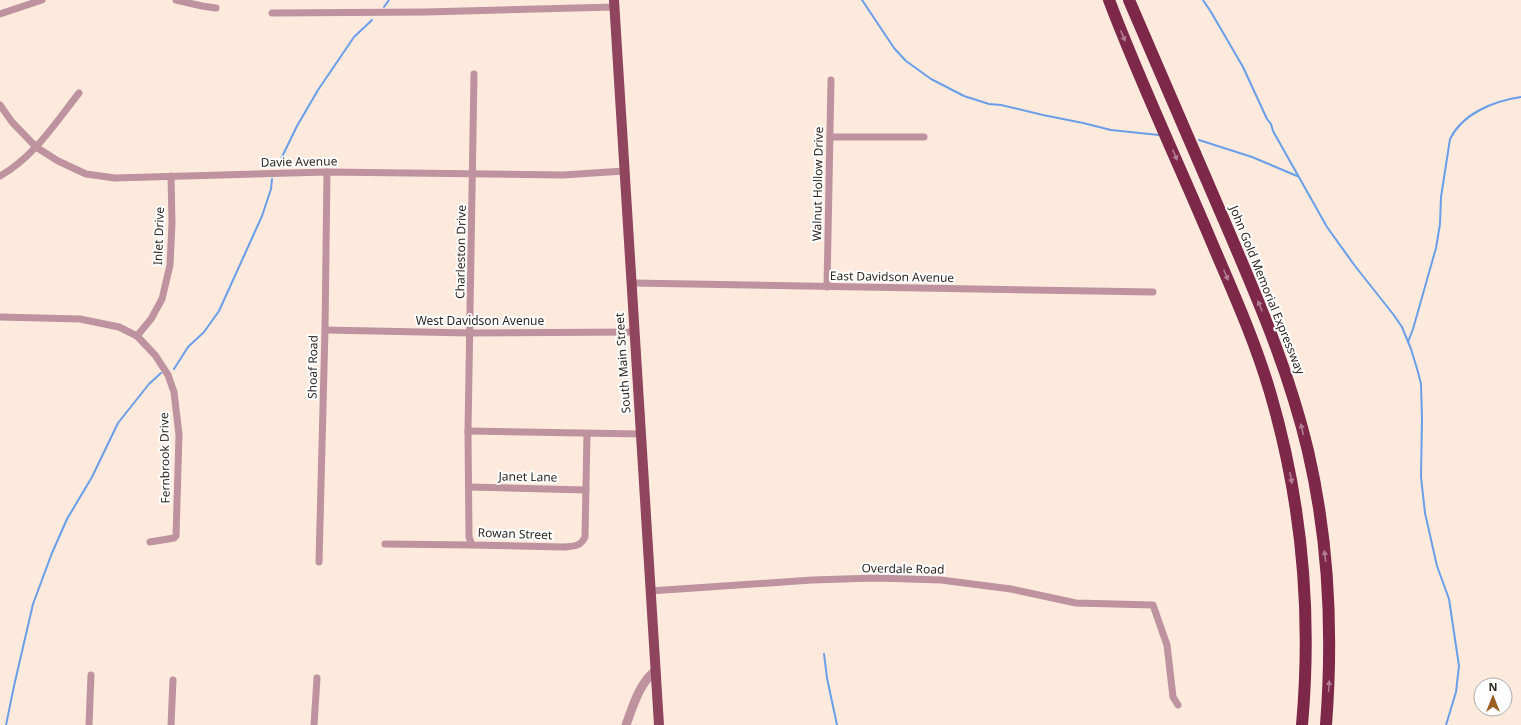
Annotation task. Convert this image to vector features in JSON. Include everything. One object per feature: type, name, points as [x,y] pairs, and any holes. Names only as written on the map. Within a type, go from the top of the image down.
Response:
[{"type":"highway","points":[[1108,0],[1229,282],[1251,336],[1270,391],[1285,449],[1294,493],[1303,568],[1307,628],[1302,725]]},
{"type":"highway","name":"John Gold Memorial Expressway","points":[[1129,0],[1238,251],[1279,352],[1295,402],[1317,497],[1326,559],[1330,625],[1330,679],[1326,725]]},
{"type":"main road","name":"South Main Street","points":[[614,4],[659,725]]},
{"type":"street","points":[[0,14],[42,0]]},
{"type":"street","points":[[176,0],[216,8]]},
{"type":"street","points":[[272,13],[425,12],[614,4]]},
{"type":"street","name":"Charleston Drive","points":[[468,431],[474,74]]},
{"type":"street","name":"Walnut Hollow Drive","points":[[827,287],[831,80]]},
{"type":"street","points":[[0,176],[16,165],[36,147],[79,92]]},
{"type":"street","name":"Davie Avenue","points":[[0,105],[12,122],[36,147],[58,162],[86,174],[115,178],[327,172],[563,174],[624,171]]},
{"type":"street","points":[[830,137],[924,137]]},
{"type":"street","name":"Shoaf Road","points":[[319,562],[325,330],[327,172]]},
{"type":"street","name":"Inlet Drive","points":[[137,336],[151,319],[162,300],[170,265],[172,223],[171,176]]},
{"type":"street","name":"East Davidson Avenue","points":[[632,283],[1153,292]]},
{"type":"street","name":"Fernbrook Drive","points":[[0,317],[80,319],[119,327],[137,336],[155,355],[165,369],[172,383],[179,434],[176,536],[174,538],[150,542]]},
{"type":"street","name":"West Davidson Avenue","points":[[325,330],[634,332]]},
{"type":"street","points":[[468,431],[641,434]]},
{"type":"street","name":"Rowan Street","points":[[468,431],[469,537],[472,545],[564,547],[577,546],[582,543],[585,537],[587,434]]},
{"type":"street","name":"Janet Lane","points":[[469,487],[586,490]]},
{"type":"street","points":[[385,544],[472,545]]},
{"type":"street","name":"Overdale Road","points":[[650,591],[812,580],[876,578],[941,580],[1011,590],[1076,603],[1153,605],[1167,645],[1173,697],[1178,705]]},
{"type":"street","points":[[626,725],[642,686],[655,671]]},
{"type":"street","points":[[89,725],[91,675]]},
{"type":"street","points":[[314,725],[316,678]]},
{"type":"street","points":[[171,725],[173,680]]},
{"type":"waterway","points":[[384,7],[389,0]]},
{"type":"waterway","points":[[862,0],[894,48],[906,61],[931,79],[964,96],[989,104],[1001,105],[1111,130],[1159,135]]},
{"type":"waterway","points":[[1203,0],[1243,67],[1273,131],[1327,227],[1402,327],[1411,349],[1421,384],[1421,477],[1425,513],[1437,566],[1449,599],[1459,666],[1456,692],[1446,725]]},
{"type":"waterway","points":[[278,165],[297,126],[318,90],[354,37],[372,20]]},
{"type":"waterway","points":[[1408,342],[1436,248],[1440,224],[1441,197],[1450,139],[1456,130],[1471,115],[1490,105],[1521,97]]},
{"type":"waterway","points":[[1199,140],[1252,157],[1297,176]]},
{"type":"waterway","points":[[174,369],[188,347],[204,332],[219,311],[262,216],[271,189],[272,179]]},
{"type":"waterway","points":[[6,725],[33,604],[52,553],[67,519],[92,477],[118,423],[149,384],[161,373]]},
{"type":"waterway","points":[[824,654],[827,678],[837,725]]}]
